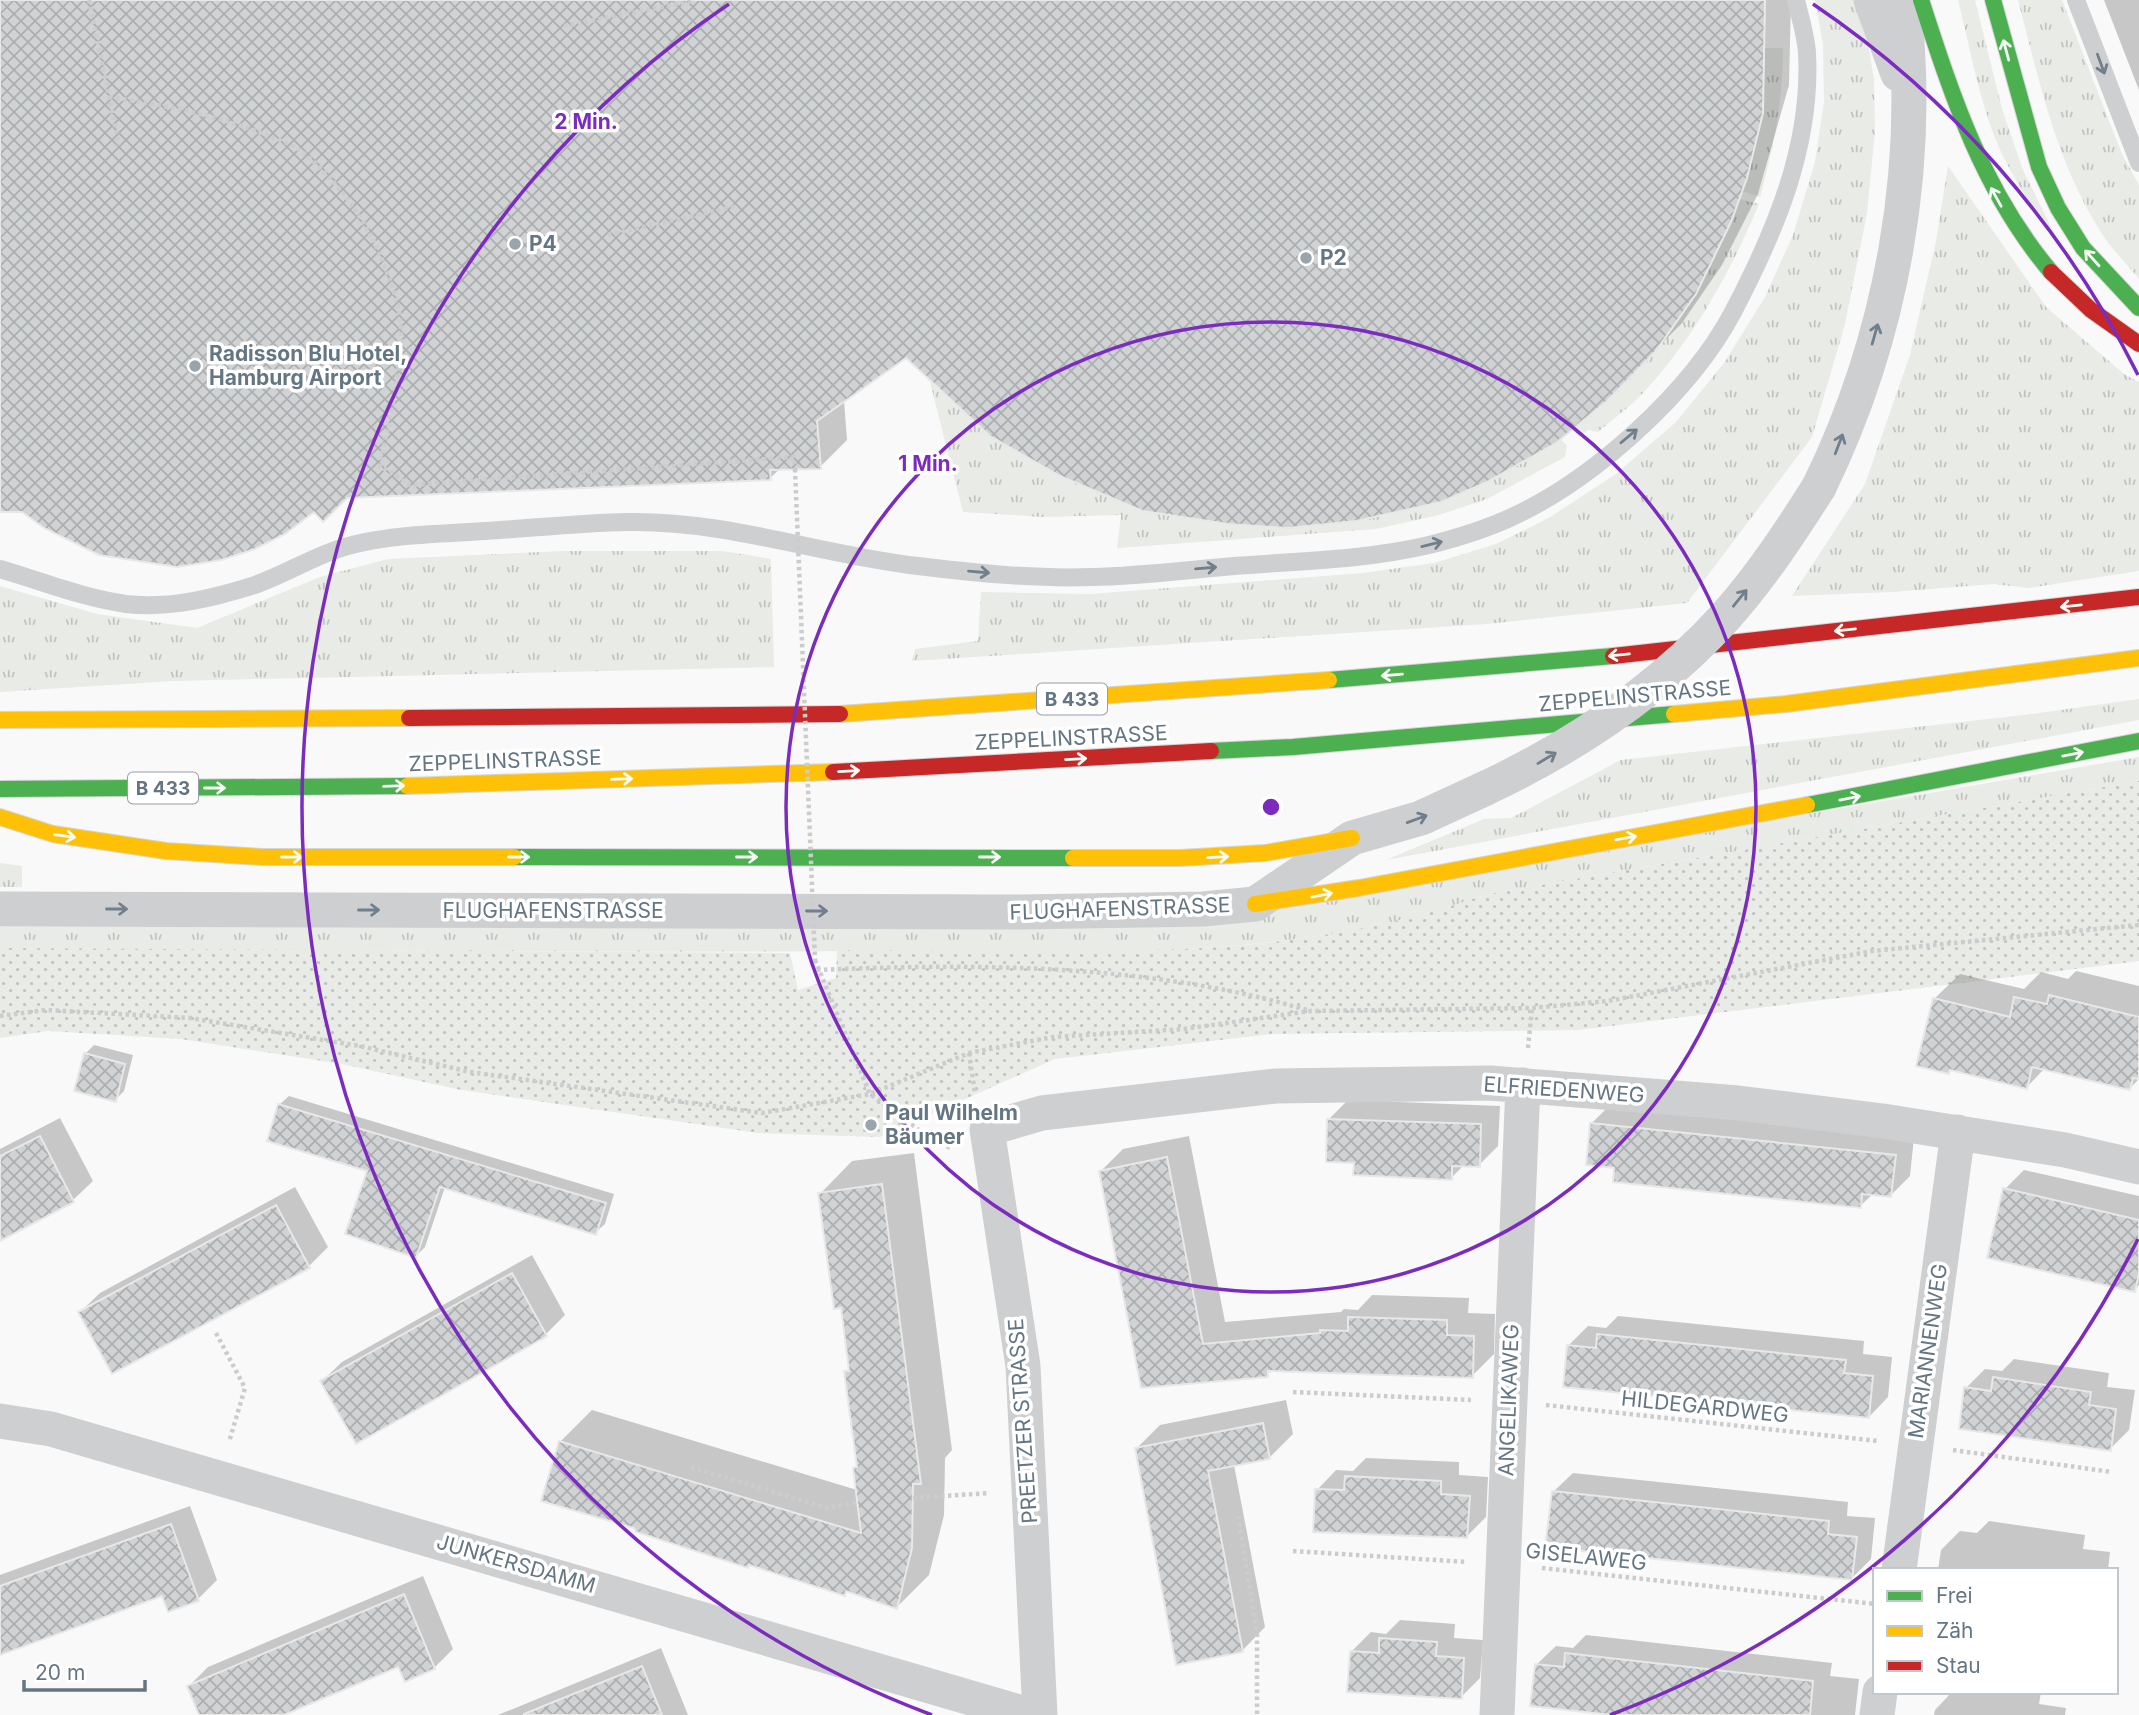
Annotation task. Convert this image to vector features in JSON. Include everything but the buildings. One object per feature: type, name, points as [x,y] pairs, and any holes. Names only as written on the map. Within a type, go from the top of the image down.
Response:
[{"type":"highway","points":[[1922,0],[1964,128],[1983,172],[2007,216],[2034,254],[2072,295],[2127,338],[2139,344]]},
{"type":"highway","points":[[1993,0],[2039,167],[2058,208],[2083,248],[2139,308]]},
{"type":"highway","name":"ZEPPELINSTRASSE","points":[[0,720],[825,715],[1298,683],[1595,658],[2139,597]]},
{"type":"highway","name":"ZEPPELINSTRASSE","points":[[0,789],[326,788],[793,774],[1293,747],[1786,704],[2139,658]]},
{"type":"highway","points":[[1255,904],[1302,898],[1837,800],[2139,741]]},
{"type":"highway","points":[[0,817],[66,836],[166,851],[262,857],[1180,858],[1265,853],[1352,838]]},
{"type":"street","name":"FLUGHAFENSTRASSE","points":[[1871,0],[1910,107]]},
{"type":"street","name":"FLUGHAFENSTRASSE","points":[[0,909],[1020,912],[1189,909],[1255,904],[1352,838],[1421,818],[1486,788],[1536,764],[1614,715],[1694,649],[1727,615],[1761,572],[1819,487],[1837,450],[1863,376],[1893,271],[1908,158],[1910,107],[1903,0]]},
{"type":"street","name":"ELFRIEDENWEG","points":[[987,1129],[1042,1113],[1276,1086],[1490,1083],[1738,1103],[1958,1132],[2065,1150],[2139,1167]]},
{"type":"street","name":"ANGELIKAWEG","points":[[1497,1715],[1523,1085]]},
{"type":"street","name":"PREETZER STRASSE","points":[[987,1129],[1023,1366],[1040,1715]]},
{"type":"street","name":"MARIANNENWEG","points":[[1899,1568],[1958,1132]]},
{"type":"street","name":"JUNKERSDAMM","points":[[0,1421],[51,1429],[1030,1715]]},
{"type":"street","points":[[1877,1715],[1880,1694]]},
{"type":"lane","points":[[0,569],[80,594],[127,604],[184,603],[262,582],[351,545],[394,537],[627,522],[705,526],[911,566],[1011,575],[1091,578],[1377,555],[1464,535],[1512,517],[1553,494],[1601,461],[1654,415],[1694,371],[1723,330],[1753,275],[1779,215],[1797,159],[1806,106],[1807,49],[1796,0]]},
{"type":"lane","points":[[2076,0],[2139,163]]},
{"type":"path","points":[[89,0],[119,145]]},
{"type":"path","points":[[564,26],[693,1]]},
{"type":"path","points":[[109,97],[162,104],[198,113],[248,127],[297,148],[329,178],[354,208],[385,266],[396,299],[401,332],[397,383],[380,466],[410,485],[794,457],[817,970],[870,1094],[927,1136],[993,1169]]},
{"type":"path","points":[[608,235],[737,206]]},
{"type":"path","points":[[0,1016],[46,1010],[190,1018],[360,1046],[470,1072],[762,1114],[870,1094],[969,1053],[1053,1037],[1184,1029],[1311,1011],[1532,1008],[1608,1001],[1872,951],[2139,925]]},
{"type":"path","points":[[817,970],[977,968],[1095,972],[1195,984],[1270,999],[1311,1011]]},
{"type":"path","points":[[216,1333],[245,1388],[218,1478]]},
{"type":"path","name":"HILDEGARDWEG","points":[[1293,1392],[1510,1401],[1916,1446],[2112,1472]]},
{"type":"path","points":[[691,1467],[827,1508],[857,1502]]},
{"type":"path","points":[[914,1498],[1030,1490]]},
{"type":"path","points":[[1238,1516],[1257,1632],[1257,1715]]},
{"type":"path","name":"GISELAWEG","points":[[1293,1551],[1502,1564],[1873,1604]]},
{"type":"green space","points":[[1815,0],[1855,0],[1868,43],[1874,80],[1875,131],[1867,213],[1845,324],[1812,437],[1687,603],[1487,624],[912,661],[915,649],[978,641],[981,592],[1091,594],[1363,573],[1434,563],[1496,544],[1547,519],[1616,474],[1676,422],[1724,363],[1765,297],[1793,235],[1815,162],[1824,102],[1823,45]]},
{"type":"green space","points":[[1958,0],[1975,0],[2002,109],[2023,170],[2061,247],[2009,168],[1995,138],[1982,99]]},
{"type":"green space","points":[[2018,0],[2062,0],[2122,154],[2139,185],[2139,279],[2104,237],[2073,181],[2051,122]]},
{"type":"green space","points":[[1765,48],[1783,48],[1783,67],[1777,123],[1760,197],[1742,191],[1763,113]]},
{"type":"green space","points":[[1948,166],[2046,307],[2124,374],[2139,382],[2139,571],[2028,588],[1994,584],[1792,596],[1865,484],[1910,355],[1936,241]]},
{"type":"green space","points":[[1739,199],[1759,204],[1723,280],[1679,350],[1638,398],[1598,432],[1588,430],[1579,437],[1572,429],[1635,373],[1681,318],[1714,260]]},
{"type":"green space","points":[[930,382],[990,436],[1060,476],[1143,511],[1228,524],[1288,528],[1356,521],[1441,502],[1487,482],[1561,439],[1567,446],[1565,457],[1487,499],[1439,515],[1376,529],[1117,548],[1121,515],[1042,517],[963,512]]},
{"type":"green space","points":[[563,551],[722,551],[771,559],[774,667],[174,681],[0,692],[0,586],[97,614],[197,628],[320,577],[388,559]]},
{"type":"green space","points":[[2139,699],[2139,720],[1386,860],[1484,819],[1511,818],[1621,760],[2024,715]]},
{"type":"green space","points":[[2139,757],[2139,781],[1484,895],[1411,917],[1336,933],[1260,943],[1184,949],[1030,952],[0,948],[0,927],[1152,927]]},
{"type":"green space","points":[[2139,781],[2139,961],[1578,1030],[1273,1034],[1055,1059],[880,1137],[758,1133],[461,1090],[342,1064],[181,1039],[48,1031],[0,1038],[0,948],[790,953],[798,990],[836,978],[837,951],[1167,950],[1297,939],[1373,926],[1484,895]]},
{"type":"green space","points":[[0,863],[22,866],[22,887],[0,887]]},
{"type":"traffic: fast","points":[[1921,0],[1958,108],[1988,176],[2006,209],[2051,272]]},
{"type":"traffic: fast","points":[[1993,0],[2039,167],[2058,208],[2083,248],[2139,308]]},
{"type":"traffic: fast","points":[[1329,680],[1613,656]]},
{"type":"traffic: fast","points":[[1211,751],[1293,747],[1674,714]]},
{"type":"traffic: fast","points":[[1807,805],[2139,741]]},
{"type":"traffic: fast","points":[[0,789],[407,786]]},
{"type":"traffic: fast","points":[[514,857],[1073,858]]},
{"type":"traffic: slow","points":[[1674,714],[1786,704],[2139,658]]},
{"type":"traffic: slow","points":[[840,714],[1329,680]]},
{"type":"traffic: slow","points":[[0,720],[409,718]]},
{"type":"traffic: slow","points":[[407,786],[833,772]]},
{"type":"traffic: slow","points":[[1255,904],[1359,888],[1807,805]]},
{"type":"traffic: slow","points":[[0,817],[53,834],[166,851],[262,857],[514,857]]},
{"type":"traffic: slow","points":[[1073,858],[1180,858],[1265,853],[1352,838]]},
{"type":"traffic: jam","points":[[2051,272],[2091,310],[2139,344]]},
{"type":"traffic: jam","points":[[1613,656],[2139,597]]},
{"type":"traffic: jam","points":[[409,718],[840,714]]},
{"type":"traffic: jam","points":[[833,772],[1211,751]]},
{"type":"place","name":"P4","points":[[515,244]]},
{"type":"place","name":"P2","points":[[1306,258]]},
{"type":"place","name":"Radisson Blu Hotel, Hamburg Airport","points":[[195,366]]},
{"type":"place","name":"Paul Wilhelm Bäumer","points":[[871,1125]]}]
